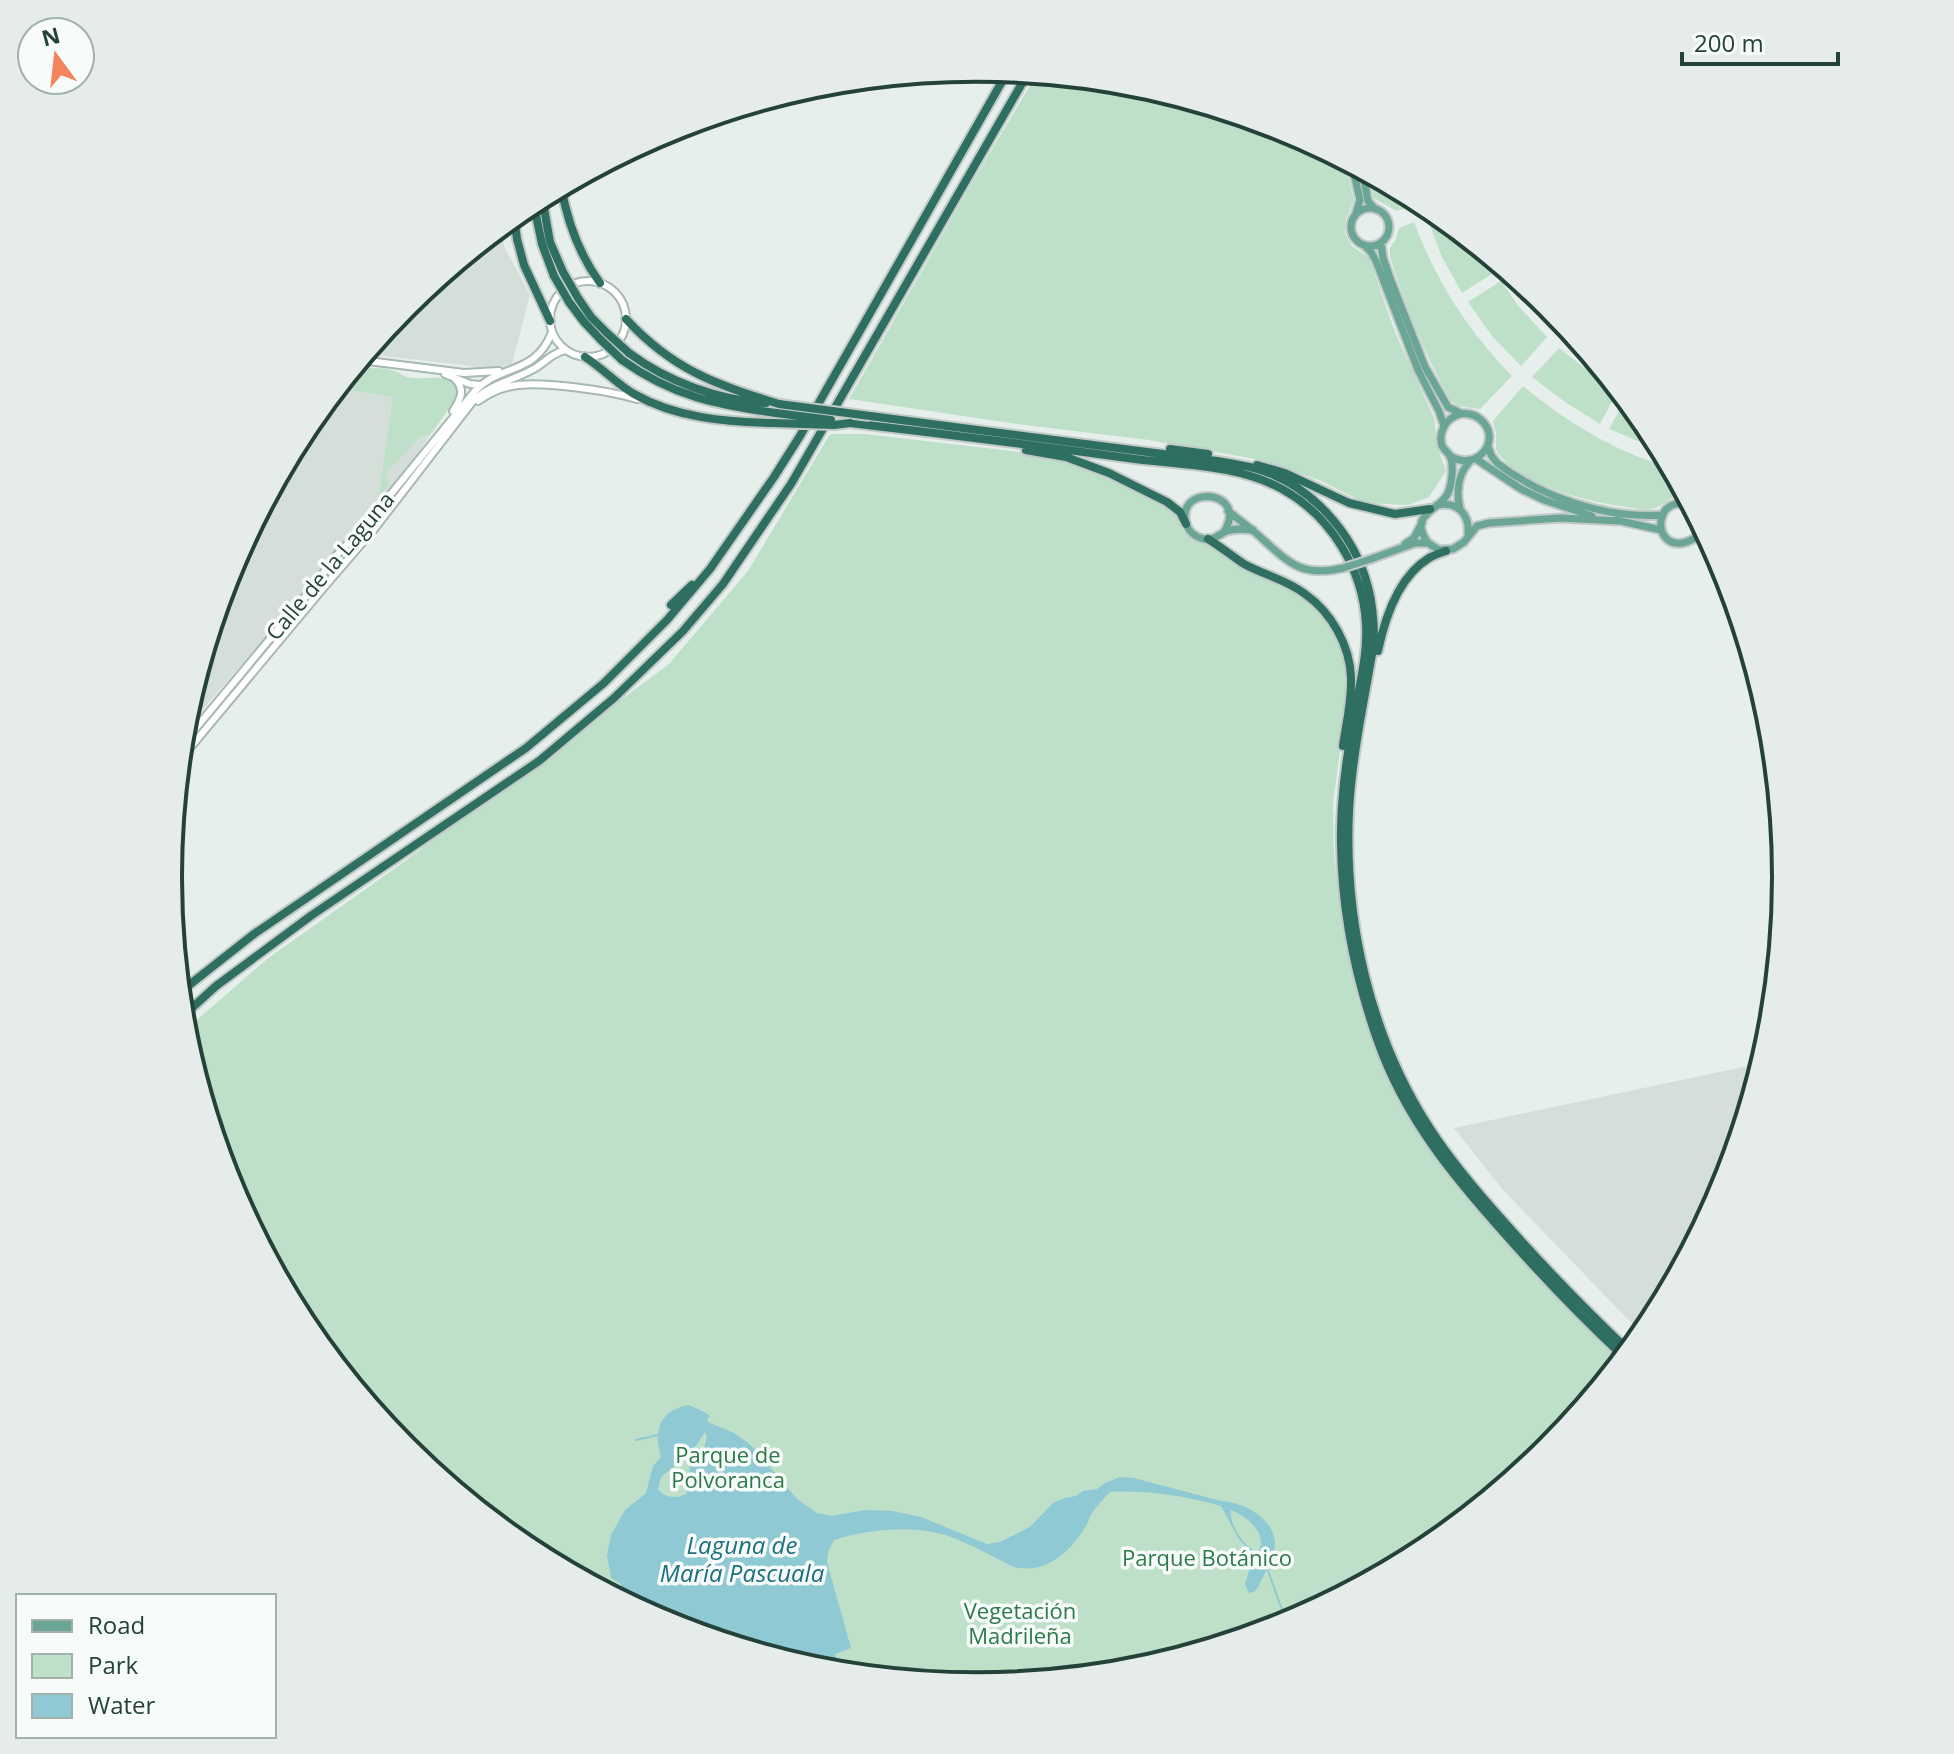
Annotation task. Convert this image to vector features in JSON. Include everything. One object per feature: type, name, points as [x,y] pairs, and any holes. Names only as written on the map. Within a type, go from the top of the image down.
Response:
[{"type":"highway","points":[[190,985],[254,934],[526,748],[604,683],[667,620],[705,575],[800,436],[1001,83]]},
{"type":"highway","points":[[193,1007],[216,986],[312,915],[539,761],[614,698],[683,631],[723,584],[791,484],[1022,84]]},
{"type":"highway","points":[[564,198],[576,241],[600,283]]},
{"type":"highway","points":[[544,210],[558,274]]},
{"type":"highway","points":[[536,215],[542,244],[584,322],[626,357],[695,388],[850,423]]},
{"type":"highway","points":[[516,230],[524,265],[550,321]]},
{"type":"highway","points":[[626,319],[651,345],[691,372],[778,408],[870,421],[1066,457],[1167,502],[1180,512],[1186,524]]},
{"type":"highway","points":[[585,357],[634,394],[661,406],[710,419],[834,425],[870,421],[1012,432],[1196,452],[1285,473],[1349,503],[1382,512],[1410,513],[1432,508]]},
{"type":"highway","points":[[994,431],[1256,469],[1285,481],[1313,500],[1353,548],[1371,599],[1374,642],[1352,776],[1350,876],[1363,963],[1386,1041],[1417,1105],[1450,1158],[1535,1257],[1621,1343]]},
{"type":"highway","points":[[943,435],[1245,474],[1285,490],[1303,502],[1328,527],[1356,575],[1366,622],[1364,664],[1342,800],[1343,887]]},
{"type":"highway","points":[[1208,539],[1245,564],[1305,594],[1326,613],[1340,635],[1348,657],[1351,678],[1337,799],[1338,844],[1350,937],[1379,1045],[1398,1088],[1420,1129],[1459,1181],[1521,1252],[1616,1350]]},
{"type":"highway","points":[[1362,718],[1369,701],[1382,630],[1394,600],[1411,574],[1428,559],[1446,551]]},
{"type":"highway","points":[[671,605],[705,575]]},
{"type":"highway","points":[[346,871],[358,856],[375,845]]},
{"type":"highway","points":[[252,960],[290,939]]},
{"type":"main road","points":[[1355,178],[1360,200],[1352,233],[1376,261],[1413,358],[1444,426]]},
{"type":"main road","points":[[1364,245],[1370,247],[1381,243],[1388,234],[1389,223],[1384,214],[1368,201],[1365,184]]},
{"type":"main road","points":[[1355,215],[1364,209],[1375,209]]},
{"type":"main road","points":[[1381,243],[1390,278],[1425,367],[1448,407],[1482,421],[1488,431],[1491,455],[1497,463],[1547,493],[1592,508],[1662,515]]},
{"type":"main road","points":[[1462,414],[1449,420],[1441,439],[1442,445],[1456,460],[1487,464],[1521,489],[1584,514],[1661,530]]},
{"type":"main road","points":[[1467,536],[1469,524],[1460,509],[1457,490],[1463,468],[1488,446]]},
{"type":"main road","points":[[1400,548],[1414,538],[1432,508],[1448,493],[1452,468],[1450,456]]},
{"type":"main road","points":[[1224,532],[1228,526],[1225,504],[1214,496],[1200,496],[1194,500],[1186,511],[1186,524],[1195,536],[1208,539],[1239,528],[1253,530]]},
{"type":"main road","points":[[1432,508],[1448,504],[1460,509]]},
{"type":"main road","points":[[1678,504],[1669,507],[1662,515],[1661,530],[1668,540],[1679,544],[1695,537]]},
{"type":"main road","points":[[1228,511],[1286,560],[1305,569],[1326,572],[1415,543],[1428,543]]},
{"type":"main road","points":[[1422,523],[1428,543],[1446,551],[1459,546],[1477,526],[1489,523],[1560,518],[1620,521]]},
{"type":"street","points":[[585,281],[600,283],[618,295],[626,319],[624,331],[609,351],[585,357],[574,355],[557,342],[550,321],[552,306],[559,294],[571,285],[585,281]]},
{"type":"street","points":[[480,385],[541,353],[552,332]]},
{"type":"street","points":[[461,418],[482,393],[565,350]]},
{"type":"street","points":[[372,362],[486,373],[525,364]]},
{"type":"street","points":[[438,370],[470,384],[480,385],[522,374]]},
{"type":"street","points":[[443,428],[461,394],[459,382],[453,376]]},
{"type":"street","points":[[461,418],[490,394],[527,384],[577,388],[661,406]]},
{"type":"street","name":"Calle de la Laguna","points":[[196,728],[480,385]]},
{"type":"street","name":"Calle de la Laguna","points":[[194,743],[375,528],[461,418]]},
{"type":"shaded area","points":[[503,239],[530,295],[512,364],[481,369],[377,355],[453,279]]},
{"type":"shaded area","points":[[361,375],[460,393],[383,503],[199,714],[224,621],[264,525],[316,435],[346,393]]},
{"type":"shaded area","points":[[1749,1066],[1730,1133],[1690,1229],[1634,1325],[1502,1189],[1454,1128]]},
{"type":"green space","points":[[1031,84],[1132,97],[1183,109],[1281,143],[1348,175],[1354,201],[1346,219],[1345,233],[1351,245],[1369,258],[1395,332],[1434,418],[1437,446],[1446,471],[1429,497],[1408,505],[1365,503],[1319,480],[1261,460],[1149,440],[849,399]]},
{"type":"green space","points":[[1372,188],[1406,208],[1397,211],[1373,198]]},
{"type":"green space","points":[[1414,222],[1432,265],[1467,323],[1512,376],[1480,409],[1458,406],[1451,401],[1424,348],[1403,294],[1390,257],[1390,248],[1399,228]]},
{"type":"green space","points":[[1429,223],[1494,273],[1462,293],[1442,257]]},
{"type":"green space","points":[[1501,281],[1519,307],[1547,337],[1521,366],[1492,336],[1468,302]]},
{"type":"green space","points":[[1559,348],[1592,374],[1613,400],[1600,424],[1532,377]]},
{"type":"green space","points":[[367,368],[389,370],[406,377],[445,379],[457,386],[458,397],[429,435],[420,436],[387,471],[388,487],[379,495],[393,397],[355,391],[352,386]]},
{"type":"green space","points":[[1523,386],[1593,435],[1654,462],[1674,496],[1649,510],[1612,505],[1555,490],[1520,473],[1506,462],[1496,450],[1493,421]]},
{"type":"green space","points":[[1620,409],[1643,443],[1609,429]]},
{"type":"green space","points":[[830,434],[865,434],[1046,455],[1080,464],[1173,508],[1182,530],[1193,541],[1219,548],[1315,605],[1336,633],[1346,660],[1346,705],[1333,804],[1334,856],[1343,929],[1358,1001],[1391,1084],[1463,1195],[1515,1253],[1614,1352],[1539,1439],[1461,1508],[1419,1538],[1329,1590],[1233,1630],[1183,1645],[1132,1657],[1029,1670],[977,1672],[873,1665],[822,1657],[721,1630],[625,1590],[579,1565],[493,1508],[453,1475],[379,1401],[346,1361],[316,1319],[264,1229],[224,1133],[195,1021],[267,959],[401,864],[669,664],[748,571]]},
{"type":"water","name":"Laguna de María Pascuala","points":[[689,1405],[708,1414],[708,1422],[736,1434],[752,1446],[797,1499],[817,1513],[831,1516],[865,1510],[892,1511],[921,1517],[987,1544],[1000,1542],[1030,1527],[1053,1503],[1064,1498],[1097,1489],[1120,1477],[1134,1478],[1231,1502],[1251,1510],[1267,1523],[1272,1532],[1274,1552],[1258,1587],[1249,1593],[1245,1584],[1254,1555],[1239,1539],[1221,1506],[1138,1492],[1110,1492],[1066,1552],[1047,1564],[1026,1569],[1014,1567],[959,1540],[923,1530],[877,1531],[848,1536],[834,1540],[827,1562],[851,1648],[835,1654],[837,1659],[822,1657],[721,1630],[625,1590],[611,1578],[607,1555],[611,1535],[625,1510],[646,1493],[653,1466],[661,1457],[658,1438],[661,1423],[671,1411]],"holes":[[[705,1432],[704,1448],[698,1448],[692,1458],[686,1494],[667,1496],[658,1489],[661,1477],[692,1452]],[[1231,1510],[1243,1516],[1260,1536],[1260,1550],[1256,1552],[1235,1528]]]},
{"type":"waterway","points":[[636,1440],[658,1435]]},
{"type":"waterway","points":[[1267,1568],[1282,1610]]},
{"type":"park label","name":"Parque de Polvoranca","points":[[728,1468]]},
{"type":"park label","name":"Parque Botánico","points":[[1207,1558]]},
{"type":"park label","name":"Vegetación Madrileña","points":[[1020,1624]]}]
